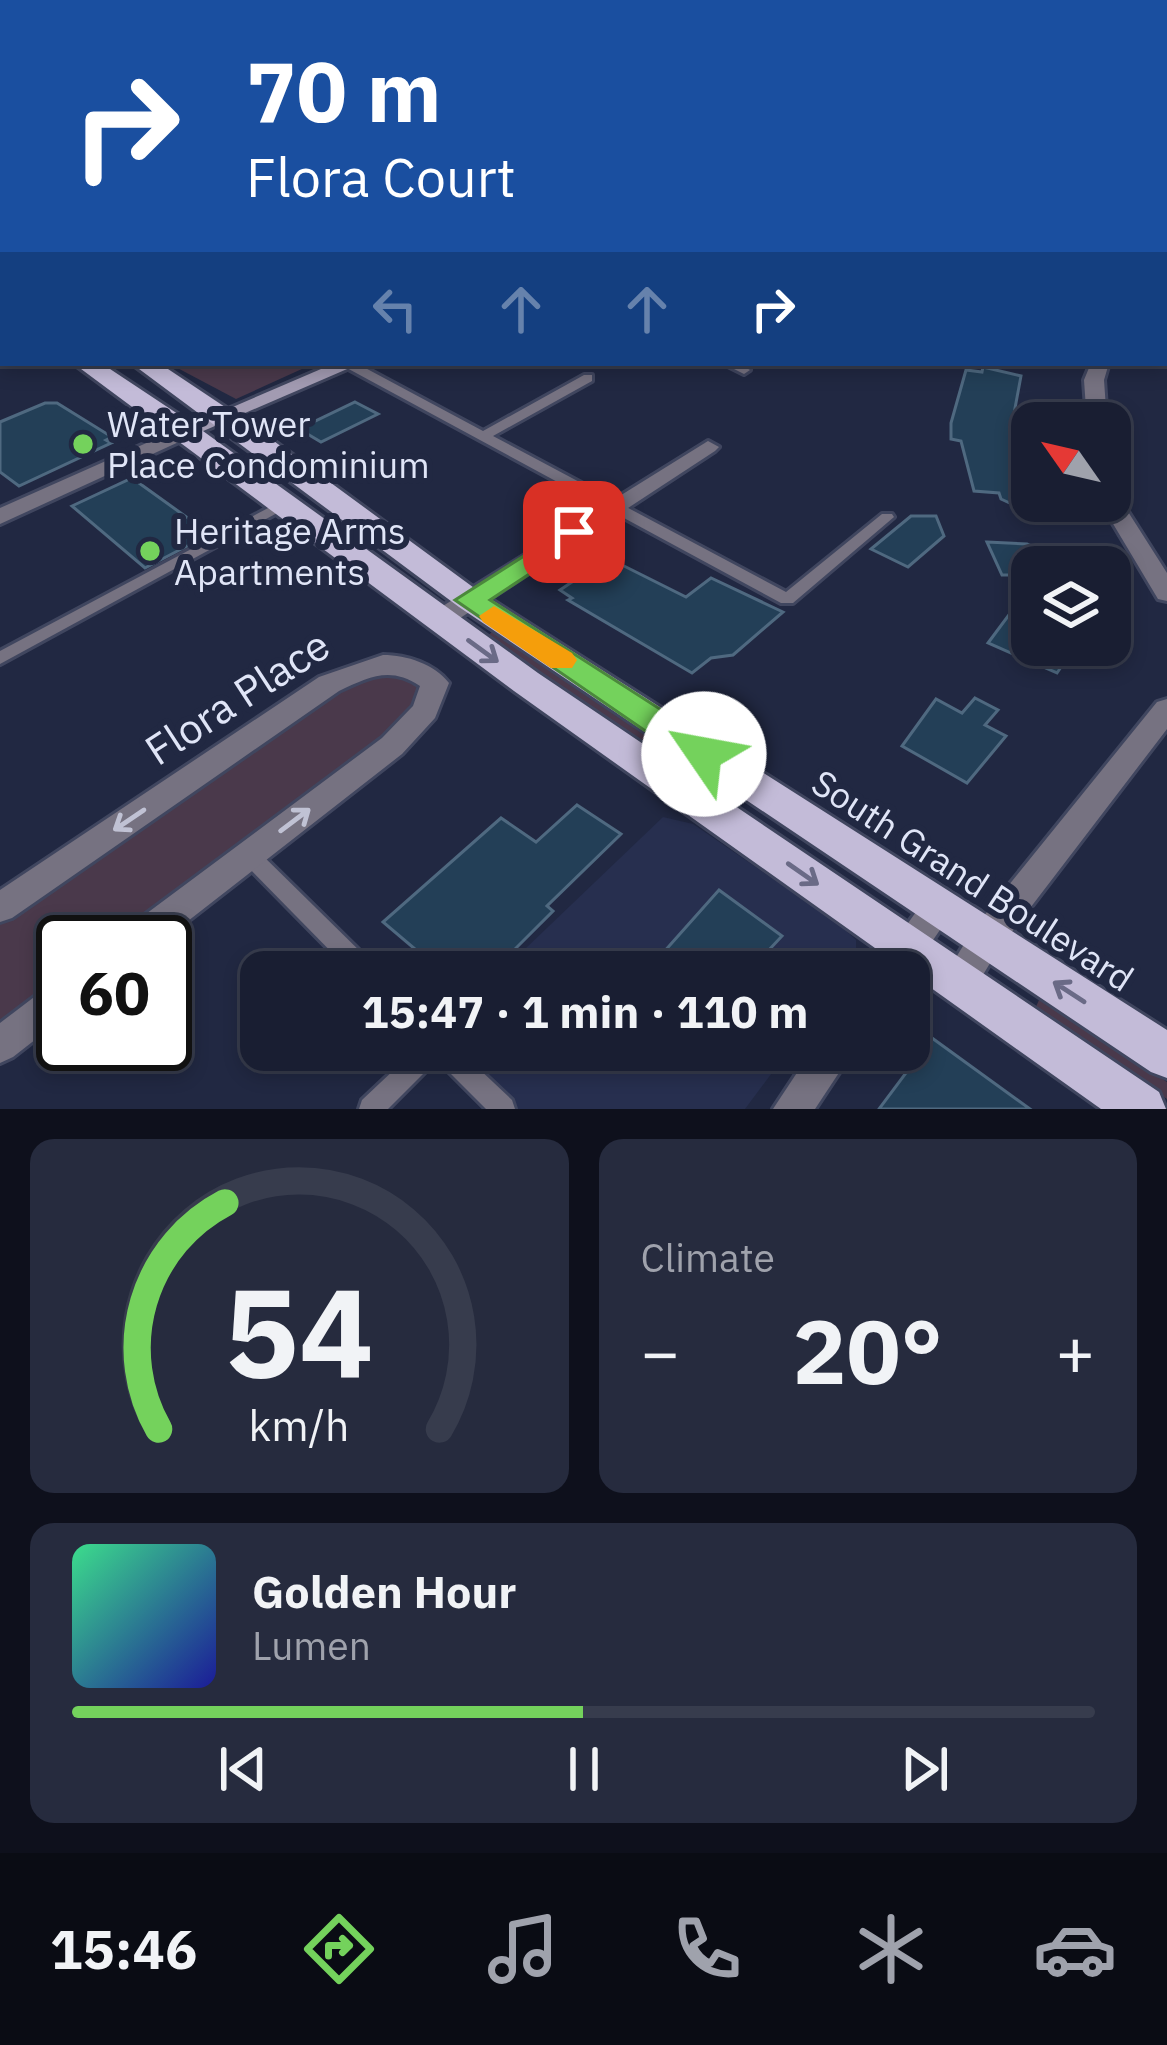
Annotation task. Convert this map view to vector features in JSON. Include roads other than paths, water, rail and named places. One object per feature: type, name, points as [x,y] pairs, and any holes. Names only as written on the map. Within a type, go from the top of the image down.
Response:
[{"type":"main road","name":"South Grand Boulevard","points":[[90,366],[285,502],[1167,1056]]},
{"type":"main road","name":"South Grand Boulevard","points":[[148,366],[224,416],[454,610],[889,951]]},
{"type":"main road","points":[[188,431],[346,366]]},
{"type":"main road","name":"South Grand Boulevard","points":[[930,971],[958,982],[1142,1109]]},
{"type":"street","points":[[1096,402],[1094,380],[1099,366]]},
{"type":"street","points":[[0,517],[188,431]]},
{"type":"street","points":[[454,610],[708,447]]},
{"type":"street","points":[[1123,522],[1167,593]]},
{"type":"street","name":"Flora Place","points":[[0,908],[329,684],[374,664],[407,663],[435,683],[425,711],[392,746],[170,915]]},
{"type":"street","points":[[958,982],[986,939],[1167,710]]},
{"type":"street","points":[[907,951],[938,908]]},
{"type":"street","points":[[0,1045],[36,1018]]},
{"type":"street","points":[[792,1109],[820,1071]]},
{"type":"lane","points":[[355,366],[787,599],[887,517]]},
{"type":"lane","points":[[735,366],[744,370]]},
{"type":"lane","points":[[483,436],[588,378]]},
{"type":"lane","points":[[0,658],[285,502]]},
{"type":"lane","points":[[249,855],[345,951]]},
{"type":"lane","points":[[371,1109],[410,1071]]},
{"type":"lane","points":[[464,1071],[503,1109]]},
{"type":"place","name":"Water Tower Place Condominium","points":[[83,444]]},
{"type":"place","name":"Heritage Arms Apartments","points":[[150,551]]}]
